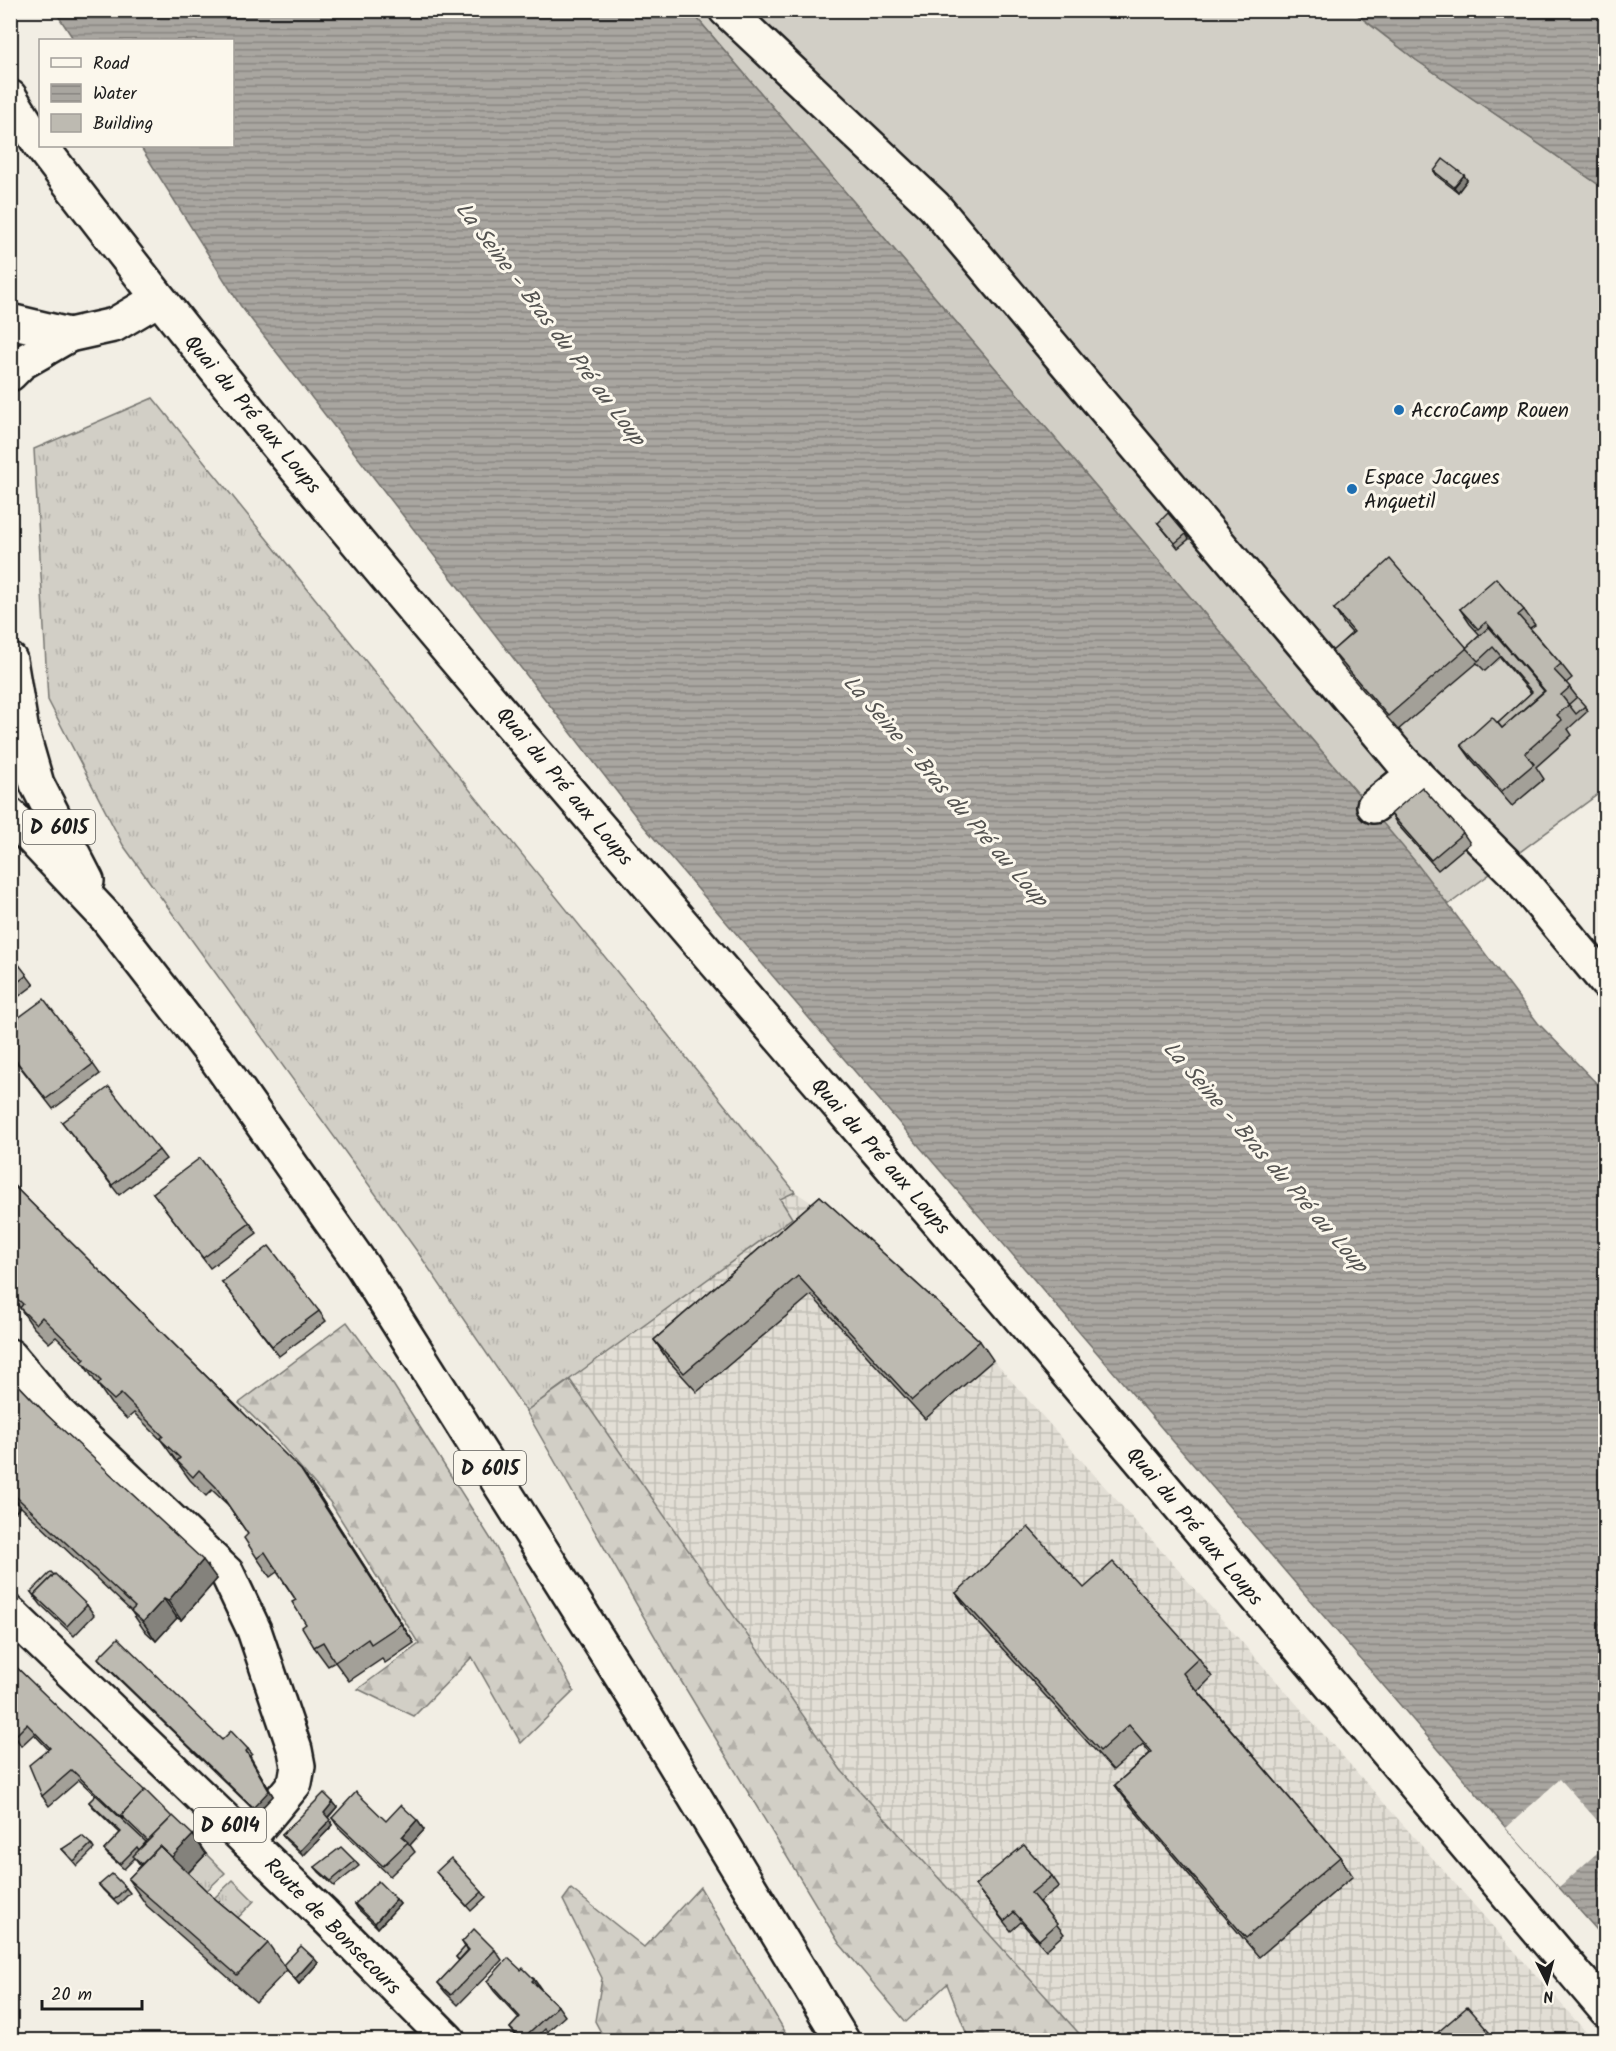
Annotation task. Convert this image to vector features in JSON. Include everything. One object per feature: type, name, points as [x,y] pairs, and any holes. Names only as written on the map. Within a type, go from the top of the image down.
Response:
[{"type":"street","points":[[726,10],[934,206],[1415,773],[1514,872],[1605,982]]},
{"type":"street","name":"Quai du Pré aux Loups","points":[[10,97],[39,142]]},
{"type":"street","name":"Quai du Pré aux Loups","points":[[43,147],[132,250],[158,299],[396,570],[1081,1371],[1605,2010]]},
{"type":"street","points":[[10,374],[40,347],[114,325],[158,299]]},
{"type":"street","points":[[10,321],[40,347]]},
{"type":"street","name":"D 6015","points":[[10,660],[22,732],[38,784],[106,917]]},
{"type":"street","points":[[1374,806],[1415,773]]},
{"type":"street","name":"D 6015","points":[[10,815],[106,917],[217,1060],[363,1267],[638,1703],[842,2040]]},
{"type":"street","points":[[10,1356],[58,1413],[227,1573],[254,1630],[295,1750],[298,1766],[296,1783],[247,1841]]},
{"type":"street","name":"Route de Bonsecours","points":[[10,1613],[323,1914],[448,2040]]},
{"type":"shaded area","points":[[795,1192],[833,1216],[993,1360],[1593,2040],[1085,2040],[841,1770],[570,1380],[792,1218],[779,1199]]},
{"type":"green space","name":"Espace Jacques Anquetil","points":[[691,11],[1352,11],[1416,60],[1605,189],[1605,789],[1448,905],[1371,809]]},
{"type":"green space","points":[[153,398],[795,1192],[780,1199],[792,1218],[526,1411],[419,1254],[123,845],[48,700],[34,449]]},
{"type":"green space","points":[[347,1322],[394,1386],[494,1544],[574,1691],[521,1743],[472,1657],[414,1716],[358,1689],[419,1644],[330,1502],[276,1439],[239,1403]]},
{"type":"green space","points":[[570,1380],[841,1770],[1085,2040],[969,2040],[947,1984],[906,2022],[839,1943],[669,1661],[526,1411]]},
{"type":"green space","points":[[206,1854],[225,1873],[202,1895],[184,1877]]},
{"type":"green space","points":[[233,1880],[254,1901],[232,1924],[210,1902]]},
{"type":"green space","points":[[700,1887],[790,2040],[605,2040],[595,2021],[602,1978],[563,1900],[571,1889],[644,1947]]},
{"type":"water","name":"La Seine - Bras du Pré au Loup","points":[[55,11],[691,11],[1414,860],[1538,1023],[1605,1092],[1605,1939],[1506,1828],[641,823],[240,305],[141,147],[234,147],[234,39],[73,39]]},
{"type":"water","points":[[1353,11],[1605,11],[1605,189],[1416,60]]},
{"type":"pier","points":[[1560,1779],[1605,1829],[1606,1845],[1559,1887],[1506,1828]]},
{"type":"building","points":[[1443,159],[1464,175],[1454,187],[1434,171]]},
{"type":"building","points":[[1168,513],[1186,534],[1175,543],[1158,523]]},
{"type":"building","points":[[1390,559],[1467,648],[1388,716],[1332,651],[1354,632],[1334,609]]},
{"type":"building","points":[[1496,578],[1524,610],[1518,615],[1561,664],[1554,670],[1570,687],[1561,695],[1569,705],[1557,715],[1562,720],[1525,753],[1534,764],[1502,791],[1461,745],[1492,717],[1502,728],[1545,691],[1486,622],[1478,629],[1460,609]]},
{"type":"building","points":[[1489,627],[1544,691],[1502,728],[1498,723],[1532,692],[1493,647],[1478,661],[1466,648]]},
{"type":"building","points":[[1577,697],[1585,706],[1576,714],[1568,705]]},
{"type":"building","points":[[1422,787],[1463,833],[1431,860],[1391,814]]},
{"type":"building","points":[[10,953],[27,975],[10,988]]},
{"type":"building","points":[[44,999],[93,1064],[46,1099],[10,1053],[10,1024]]},
{"type":"building","points":[[109,1087],[159,1150],[112,1185],[62,1122]]},
{"type":"building","points":[[200,1158],[250,1223],[203,1258],[153,1193]]},
{"type":"building","points":[[10,1182],[301,1470],[401,1624],[371,1644],[368,1639],[335,1662],[323,1642],[314,1647],[302,1627],[306,1624],[292,1602],[296,1600],[265,1552],[257,1558],[244,1538],[248,1534],[216,1487],[199,1470],[193,1477],[177,1461],[180,1458],[160,1439],[163,1436],[121,1394],[114,1400],[98,1385],[101,1381],[82,1362],[85,1359],[42,1317],[36,1324],[20,1308],[23,1304],[10,1292]]},
{"type":"building","points":[[820,1196],[980,1341],[912,1400],[798,1276],[684,1373],[654,1340]]},
{"type":"building","points":[[269,1246],[319,1311],[272,1346],[222,1282]]},
{"type":"building","points":[[10,1376],[47,1415],[203,1560],[168,1601],[164,1599],[143,1622],[131,1611],[135,1607],[10,1491]]},
{"type":"building","points":[[1028,1527],[1084,1588],[1113,1562],[1199,1658],[1183,1673],[1188,1680],[1340,1857],[1246,1938],[1115,1785],[1152,1752],[1129,1725],[1100,1751],[956,1593]]},
{"type":"building","points":[[51,1572],[54,1575],[34,1595],[37,1600],[31,1592]]},
{"type":"building","points":[[55,1574],[87,1605],[67,1626],[34,1595]]},
{"type":"building","points":[[118,1638],[222,1740],[231,1731],[248,1749],[246,1751],[269,1791],[253,1808],[98,1658]]},
{"type":"building","points":[[10,1661],[145,1791],[121,1815],[124,1820],[72,1770],[42,1796],[29,1765],[50,1748],[27,1724],[15,1736],[10,1729]]},
{"type":"building","points":[[145,1790],[172,1817],[148,1841],[121,1815]]},
{"type":"building","points":[[356,1792],[386,1821],[401,1805],[417,1820],[402,1837],[408,1842],[383,1866],[332,1818]]},
{"type":"building","points":[[324,1793],[333,1802],[324,1813],[330,1820],[300,1851],[282,1835]]},
{"type":"building","points":[[96,1795],[146,1842],[139,1850],[137,1847],[120,1864],[104,1850],[121,1832],[89,1802]]},
{"type":"building","points":[[173,1816],[193,1835],[172,1857],[160,1846],[142,1864],[133,1856]]},
{"type":"building","points":[[82,1836],[91,1844],[74,1861],[62,1849]]},
{"type":"building","points":[[1024,1845],[1052,1876],[1031,1893],[1057,1924],[1039,1940],[1014,1912],[1004,1921],[975,1885]]},
{"type":"building","points":[[160,1846],[213,1897],[268,1943],[237,1975],[128,1879]]},
{"type":"building","points":[[341,1847],[355,1861],[331,1881],[315,1867]]},
{"type":"building","points":[[451,1858],[482,1892],[467,1906],[436,1872]]},
{"type":"building","points":[[112,1874],[126,1888],[114,1900],[99,1885]]},
{"type":"building","points":[[378,1881],[396,1899],[375,1923],[355,1904]]},
{"type":"building","points":[[474,1929],[495,1950],[451,1995],[438,1983],[469,1950],[462,1942]]},
{"type":"building","points":[[301,1946],[314,1958],[295,1979],[283,1965]]},
{"type":"building","points":[[465,1947],[468,1950],[459,1960],[456,1957]]},
{"type":"building","points":[[508,1958],[521,1970],[523,1968],[534,1979],[532,1981],[558,2006],[522,2039],[510,2028],[520,2017],[487,1981]]},
{"type":"building","points":[[1467,2007],[1496,2040],[1429,2040]]},
{"type":"building","points":[[545,2029],[556,2040],[534,2040]]},
{"type":"place","name":"AccroCamp Rouen","points":[[1399,410]]},
{"type":"place","name":"Espace Jacques Anquetil","points":[[1352,489]]}]
